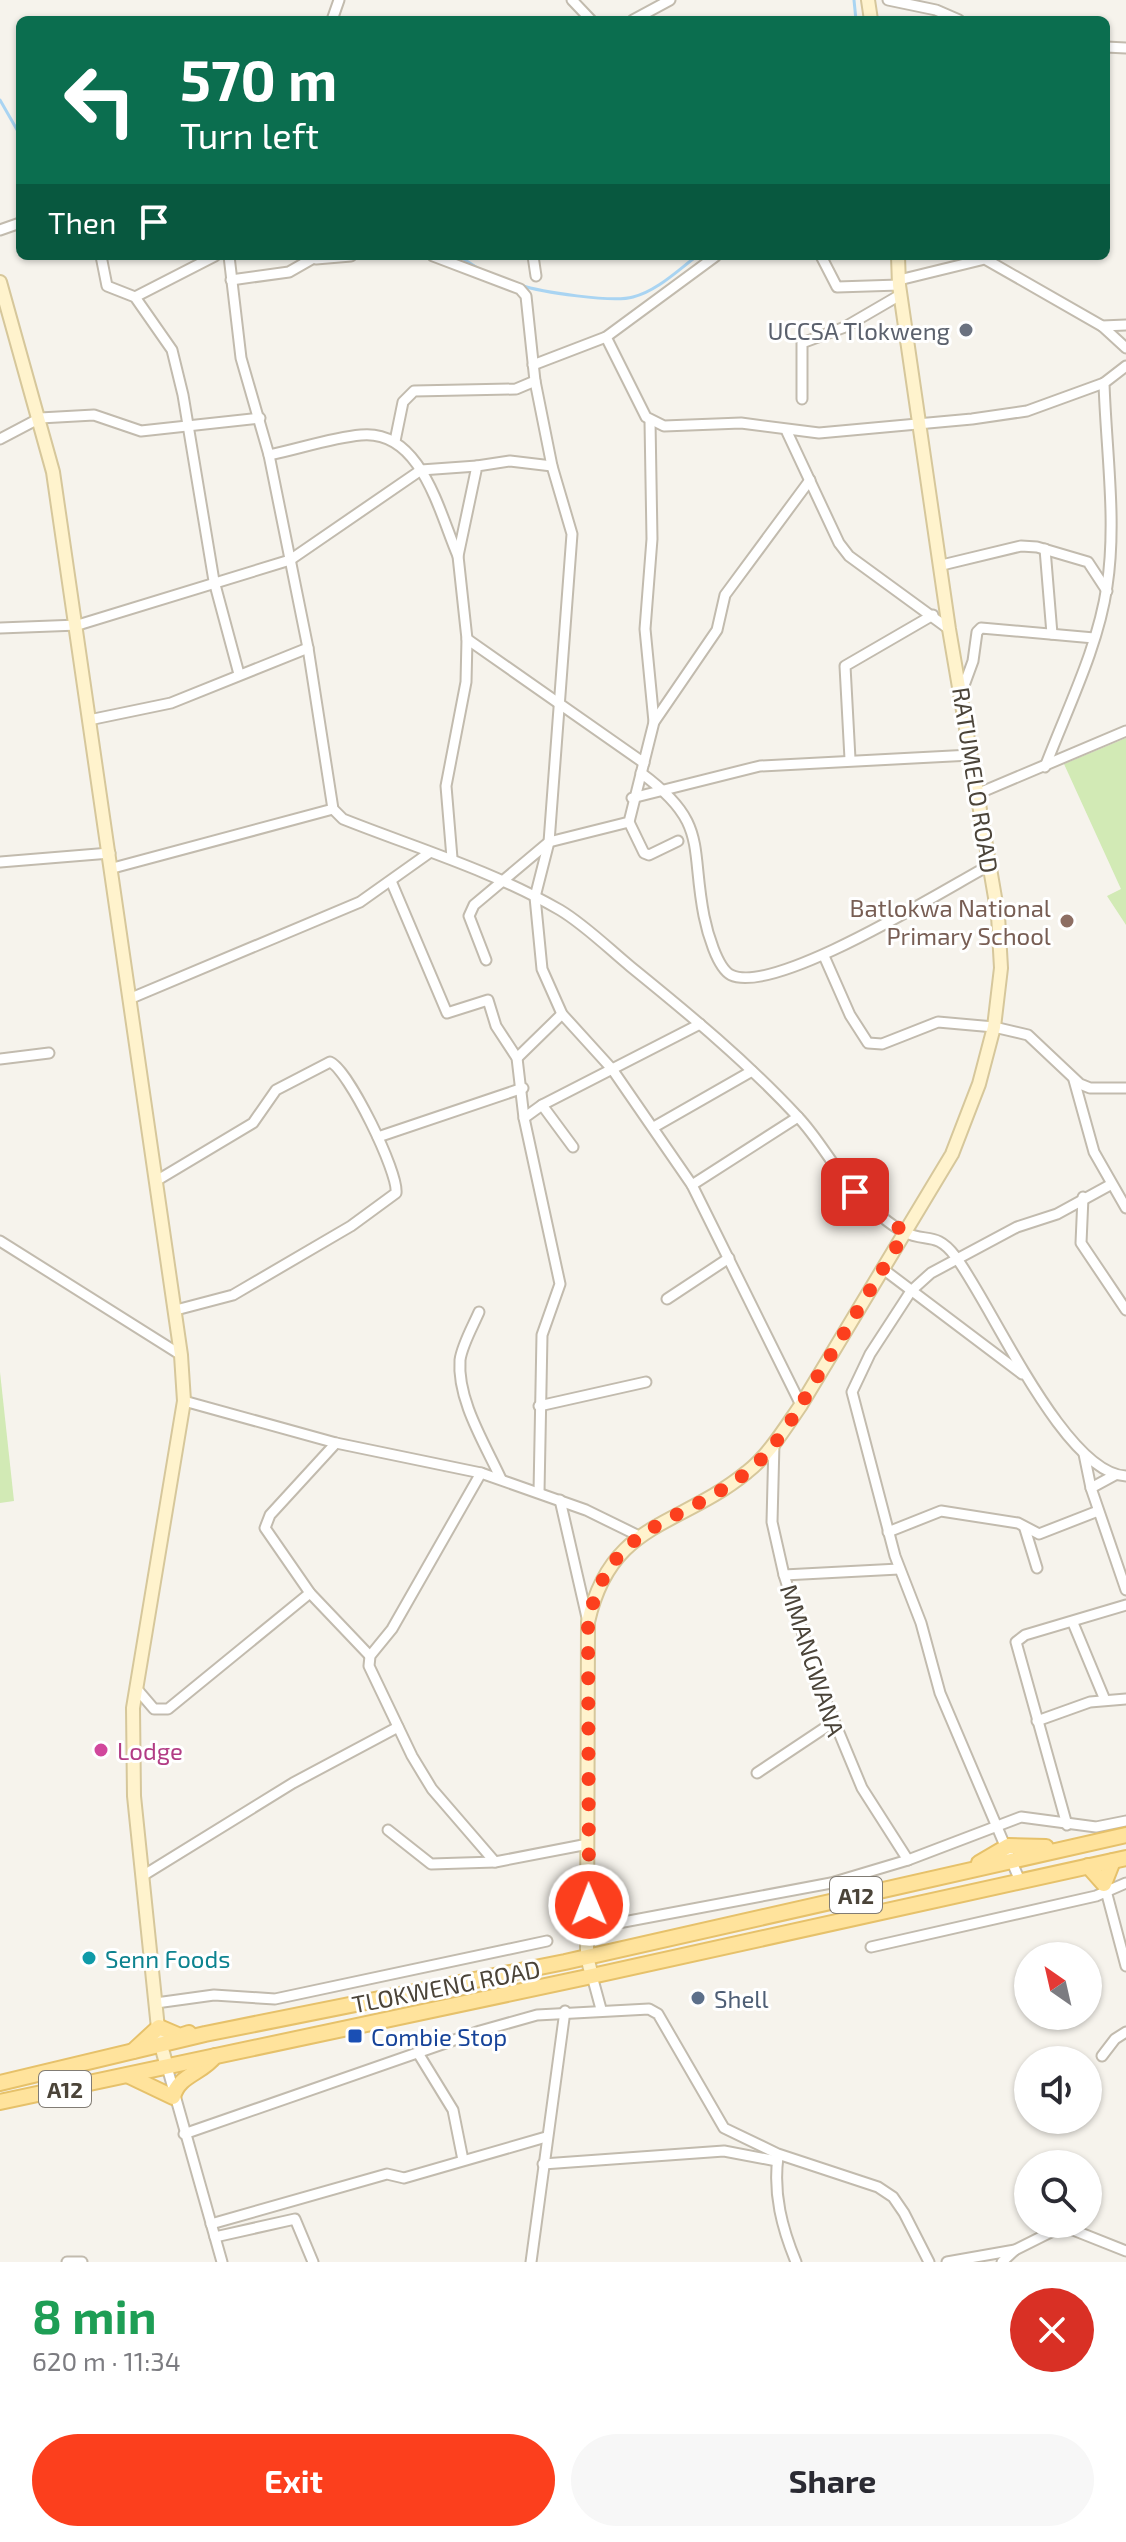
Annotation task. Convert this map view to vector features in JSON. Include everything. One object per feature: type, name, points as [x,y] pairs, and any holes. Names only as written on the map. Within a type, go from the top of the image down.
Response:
[{"type":"main road","name":"TLOKWENG ROAD","points":[[0,2083],[205,2034],[587,1957],[1126,1835]]},
{"type":"main road","points":[[945,1874],[968,1869],[1008,1846],[1039,1848],[1064,1843],[1073,1846]]},
{"type":"main road","points":[[1088,1866],[1105,1888],[1119,1859]]},
{"type":"main road","name":"TLOKWENG ROAD","points":[[0,2102],[592,1976],[1119,1859]]},
{"type":"main road","points":[[118,2056],[136,2050],[159,2027],[180,2036],[205,2034]]},
{"type":"main road","points":[[129,2076],[173,2097],[179,2083],[208,2065],[215,2055]]},
{"type":"street","points":[[573,0],[587,16]]},
{"type":"street","points":[[640,16],[670,0]]},
{"type":"street","points":[[888,0],[950,16]]},
{"type":"street","points":[[102,260],[107,286],[135,297],[172,350],[214,581],[239,674]]},
{"type":"street","points":[[135,297],[207,260]]},
{"type":"street","points":[[229,260],[241,358],[269,455],[308,648],[333,809],[343,819],[429,853],[452,858],[564,912],[700,1024],[798,1117],[855,1192],[905,1233],[938,1238],[956,1257],[1025,1376],[1084,1454],[1121,1475]]},
{"type":"street","points":[[231,280],[289,272],[313,260]]},
{"type":"street","points":[[443,260],[523,291],[527,299],[535,381],[552,466],[572,534],[549,842],[535,897],[542,969],[562,1014],[612,1069],[692,1185],[801,1405]]},
{"type":"street","points":[[534,260],[536,276]]},
{"type":"street","points":[[533,365],[606,337],[707,260]]},
{"type":"street","points":[[823,260],[837,287],[899,287],[982,260]]},
{"type":"street","name":"RATUMELO ROAD","points":[[592,1976],[587,1957],[588,1622],[595,1595],[608,1570],[637,1535],[738,1479],[774,1443],[801,1405],[952,1154],[979,1084],[994,1027],[1001,968],[990,865],[949,629],[899,287],[898,260]]},
{"type":"street","points":[[987,260],[1102,326],[1126,348]]},
{"type":"street","points":[[0,282],[53,472],[78,625],[89,720],[176,1310],[184,1401],[133,1708],[134,1796],[160,2046],[222,2262]]},
{"type":"street","points":[[802,399],[802,343],[845,327],[899,287]]},
{"type":"street","points":[[1102,326],[1126,325]]},
{"type":"street","points":[[606,337],[650,421],[652,539],[645,629],[654,722],[632,798],[629,822],[644,853],[649,855],[678,841]]},
{"type":"street","points":[[650,421],[664,426],[741,423],[787,432],[819,433],[919,424],[1027,411],[1104,383],[1126,366]]},
{"type":"street","points":[[395,441],[403,402],[414,391],[516,389],[535,381]]},
{"type":"street","points":[[1045,767],[1094,638],[1107,591],[1111,529],[1104,383]]},
{"type":"street","points":[[0,439],[40,418],[94,415],[141,431],[260,418]]},
{"type":"street","points":[[787,432],[839,543],[849,556],[949,629]]},
{"type":"street","points":[[269,455],[361,435],[395,441],[421,470],[458,556],[467,639],[466,682],[446,786],[452,858]]},
{"type":"street","points":[[0,628],[78,625],[290,560],[421,470],[510,461],[552,466]]},
{"type":"street","points":[[458,556],[477,466]]},
{"type":"street","points":[[654,722],[717,630],[725,595],[810,480]]},
{"type":"street","points":[[942,565],[1021,546],[1045,549],[1088,562],[1107,591]]},
{"type":"street","points":[[1045,549],[1052,634]]},
{"type":"street","points":[[850,759],[845,666],[933,615]]},
{"type":"street","points":[[962,691],[970,672],[979,630],[1094,638]]},
{"type":"street","points":[[467,639],[644,763]]},
{"type":"street","points":[[89,720],[171,703],[308,648]]},
{"type":"street","points":[[977,794],[1126,731]]},
{"type":"street","points":[[632,798],[760,766],[971,755]]},
{"type":"street","points":[[641,773],[665,791],[682,813],[697,848],[704,917],[727,973],[748,979],[824,956],[990,865]]},
{"type":"street","points":[[113,868],[333,809]]},
{"type":"street","points":[[486,960],[469,916],[474,905],[549,842],[629,822]]},
{"type":"street","points":[[0,862],[110,853]]},
{"type":"street","points":[[129,999],[360,902],[429,853]]},
{"type":"street","points":[[391,881],[447,1013],[488,1000],[496,1026],[517,1058],[523,1088],[524,1118],[560,1284],[542,1335],[539,1492]]},
{"type":"street","points":[[824,956],[850,1015],[868,1043],[882,1044],[938,1022],[994,1027],[1028,1035],[1045,1047],[1074,1080],[1090,1088],[1126,1088]]},
{"type":"street","points":[[517,1058],[562,1014]]},
{"type":"street","points":[[524,1118],[542,1105],[700,1024]]},
{"type":"street","points":[[0,1059],[49,1053]]},
{"type":"street","points":[[156,1181],[253,1123],[276,1090],[327,1062],[341,1069],[378,1137],[397,1184],[396,1193],[351,1226],[233,1295],[176,1310]]},
{"type":"street","points":[[654,1127],[752,1071]]},
{"type":"street","points":[[1074,1080],[1086,1128],[1110,1185],[1126,1208]]},
{"type":"street","points":[[378,1137],[523,1088]]},
{"type":"street","points":[[542,1105],[573,1147]]},
{"type":"street","points":[[692,1185],[798,1117]]},
{"type":"street","points":[[1020,1881],[1008,1846],[940,1693],[921,1623],[888,1532],[852,1392],[870,1354],[911,1291],[956,1257],[1027,1222],[1057,1214],[1083,1197],[1110,1185]]},
{"type":"street","points":[[1083,1197],[1081,1243],[1126,1310]]},
{"type":"street","points":[[0,1241],[181,1355]]},
{"type":"street","points":[[667,1299],[729,1258]]},
{"type":"street","points":[[883,1269],[1025,1376]]},
{"type":"street","points":[[479,1312],[460,1358],[462,1377],[469,1411],[501,1479]]},
{"type":"street","points":[[539,1406],[646,1382]]},
{"type":"street","points":[[184,1401],[336,1443],[481,1473],[560,1500],[637,1535]]},
{"type":"street","points":[[336,1443],[265,1524],[310,1593],[370,1656]]},
{"type":"street","name":"MMANGWANA","points":[[774,1443],[772,1522],[784,1575],[832,1723],[869,1802],[908,1860]]},
{"type":"street","points":[[1084,1454],[1098,1511],[1126,1590]]},
{"type":"street","points":[[481,1473],[398,1618],[370,1656],[369,1666],[432,1789],[495,1862]]},
{"type":"street","points":[[1091,1488],[1121,1475]]},
{"type":"street","points":[[560,1500],[588,1622]]},
{"type":"street","points":[[888,1532],[941,1511],[1024,1526],[1039,1534],[1098,1511]]},
{"type":"street","points":[[1024,1526],[1037,1568]]},
{"type":"street","points":[[784,1575],[899,1569]]},
{"type":"street","points":[[136,1688],[154,1709],[168,1709],[310,1593]]},
{"type":"street","points":[[1067,1825],[1016,1642],[1025,1635],[1126,1605]]},
{"type":"street","points":[[1073,1623],[1105,1700]]},
{"type":"street","points":[[1037,1721],[1105,1700],[1126,1699]]},
{"type":"street","points":[[757,1773],[832,1723]]},
{"type":"street","points":[[144,1875],[293,1783],[398,1727]]},
{"type":"street","points":[[613,1924],[705,1904],[809,1888],[908,1860],[998,1825],[1029,1817],[1096,1827],[1126,1821]]},
{"type":"street","points":[[388,1830],[431,1864],[495,1862],[588,1844]]},
{"type":"street","points":[[871,1947],[1126,1883]]},
{"type":"street","points":[[1105,1888],[1126,1966]]},
{"type":"street","points":[[156,2003],[214,1995],[275,1999],[547,1941]]},
{"type":"street","points":[[592,1976],[601,2009]]},
{"type":"street","points":[[184,2134],[480,2031],[565,2011],[653,2010],[719,2124],[777,2158]]},
{"type":"street","points":[[531,2262],[565,2011]]},
{"type":"street","points":[[1102,2056],[1115,2039],[1126,2032]]},
{"type":"street","points":[[418,2053],[453,2110],[463,2160]]},
{"type":"street","points":[[211,2224],[387,2174],[404,2178],[546,2137]]},
{"type":"street","points":[[543,2164],[724,2151],[777,2158],[878,2187],[893,2197],[929,2262]]},
{"type":"street","points":[[777,2158],[776,2196],[784,2233],[796,2262]]},
{"type":"street","points":[[215,2237],[295,2219],[313,2262]]},
{"type":"street","points":[[1002,2262],[1015,2250],[1054,2228],[1068,2226],[1105,2245],[1126,2251]]},
{"type":"street","points":[[947,2262],[1015,2250]]},
{"type":"street","points":[[67,2262],[82,2262]]},
{"type":"green space","points":[[1126,738],[1126,925],[1107,896],[1121,889],[1064,764]]},
{"type":"green space","points":[[0,1372],[14,1501],[0,1503]]},
{"type":"waterway","points":[[854,0],[856,16]]},
{"type":"waterway","points":[[0,100],[16,128]]},
{"type":"waterway","points":[[465,260],[479,269]]},
{"type":"waterway","points":[[520,285],[577,296],[610,299],[633,297],[659,285],[692,260]]},
{"type":"place","name":"UCCSA Tlokweng","points":[[966,330]]},
{"type":"place","name":"Batlokwa National Primary School","points":[[1067,921]]},
{"type":"place","name":"Lodge","points":[[101,1750]]},
{"type":"place","name":"Senn Foods","points":[[89,1958]]},
{"type":"place","name":"Shell","points":[[698,1998]]},
{"type":"place","name":"Combie Stop","points":[[355,2036]]},
{"type":"route","points":[[589,1905],[588,1622],[592,1603],[608,1570],[637,1535],[708,1498],[750,1470],[801,1405],[905,1233],[855,1192]]}]
